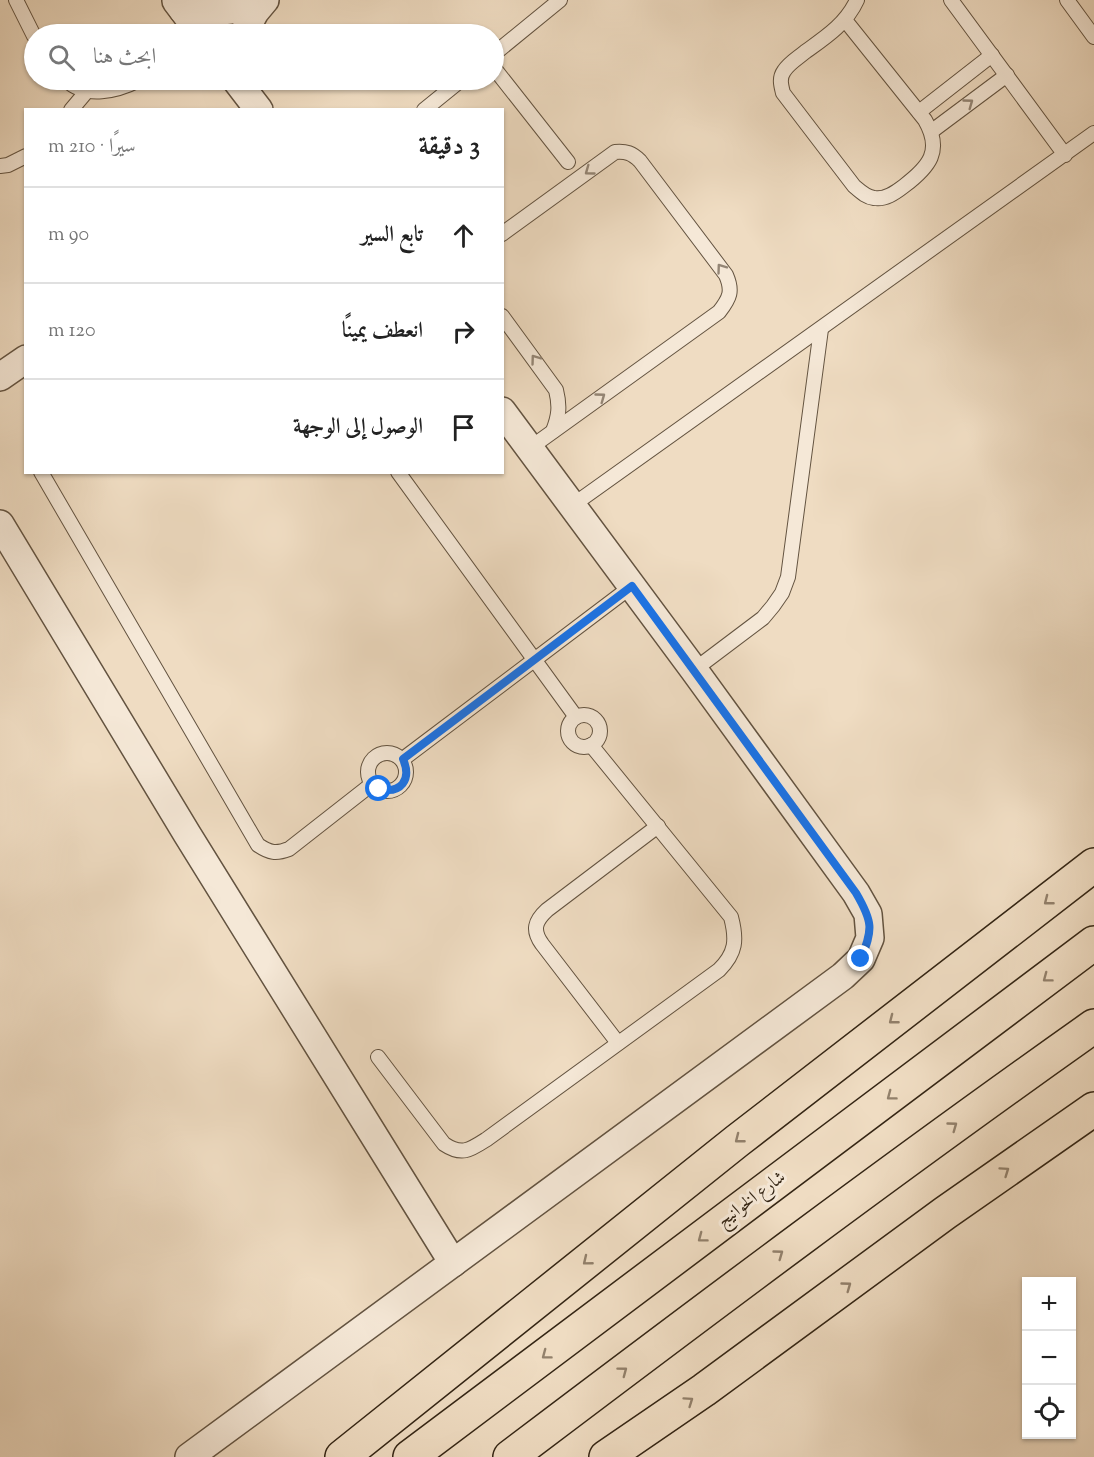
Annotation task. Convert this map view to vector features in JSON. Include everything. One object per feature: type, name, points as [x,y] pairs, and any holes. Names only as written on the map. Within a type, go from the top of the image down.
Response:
[{"type":"highway","points":[[342,1457],[737,1141],[1094,865]]},
{"type":"highway","name":"شارع الخوانيج","points":[[410,1457],[1094,943]]},
{"type":"highway","points":[[510,1457],[955,1124],[1094,1026]]},
{"type":"highway","points":[[606,1457],[704,1390],[945,1213],[1094,1109]]},
{"type":"street","points":[[179,5],[205,13],[228,11],[259,0]]},
{"type":"street","points":[[248,24],[265,0]]},
{"type":"street","points":[[179,5],[193,24]]},
{"type":"street","points":[[244,90],[257,108]]},
{"type":"street","points":[[0,377],[24,360]]},
{"type":"street","points":[[189,1457],[843,976],[861,959],[870,938],[868,914],[856,893],[504,414]]},
{"type":"street","points":[[0,524],[193,844],[453,1263]]},
{"type":"lane","points":[[16,0],[28,24]]},
{"type":"lane","points":[[504,46],[560,0]]},
{"type":"lane","points":[[845,20],[932,131],[932,155],[927,166],[918,176],[885,198],[876,199],[865,195],[854,186],[783,93],[780,82],[784,71],[793,61],[835,31],[853,9],[857,0]]},
{"type":"lane","points":[[951,0],[1065,154]]},
{"type":"lane","points":[[1067,0],[1094,37]]},
{"type":"lane","points":[[919,112],[992,55]]},
{"type":"lane","points":[[932,131],[1007,75]]},
{"type":"lane","points":[[504,81],[568,162]]},
{"type":"lane","points":[[73,108],[87,91],[114,90]]},
{"type":"lane","points":[[426,108],[449,90]]},
{"type":"lane","points":[[573,505],[1094,132]]},
{"type":"lane","points":[[504,233],[615,153],[625,151],[633,154],[640,161],[726,274],[730,284],[730,294],[719,312],[530,448]]},
{"type":"lane","points":[[0,166],[8,165],[24,157]]},
{"type":"lane","points":[[504,319],[556,390],[559,411],[553,431]]},
{"type":"lane","points":[[694,670],[763,618],[782,593],[788,577],[821,328]]},
{"type":"lane","points":[[42,474],[258,845],[268,851],[280,853],[289,849],[372,784]]},
{"type":"lane","points":[[399,474],[576,717]]},
{"type":"lane","points":[[403,759],[632,586]]},
{"type":"lane","points":[[590,716],[596,720],[599,734],[597,740],[591,745],[585,747],[572,741],[568,728],[576,717],[590,716]]},
{"type":"lane","points":[[378,1057],[444,1144],[454,1151],[466,1150],[487,1139],[719,970],[729,960],[734,946],[735,932],[731,917],[591,745]]},
{"type":"lane","points":[[388,752],[403,759],[406,776],[403,783],[396,789],[387,791],[372,784],[368,776],[368,767],[372,759],[388,752]]},
{"type":"lane","points":[[618,1043],[542,944],[536,935],[536,926],[540,917],[547,910],[658,826]]},
{"type":"route","points":[[379,789],[387,791],[396,789],[403,783],[406,776],[403,759],[632,586],[856,893],[868,914],[870,938],[861,959]]}]
